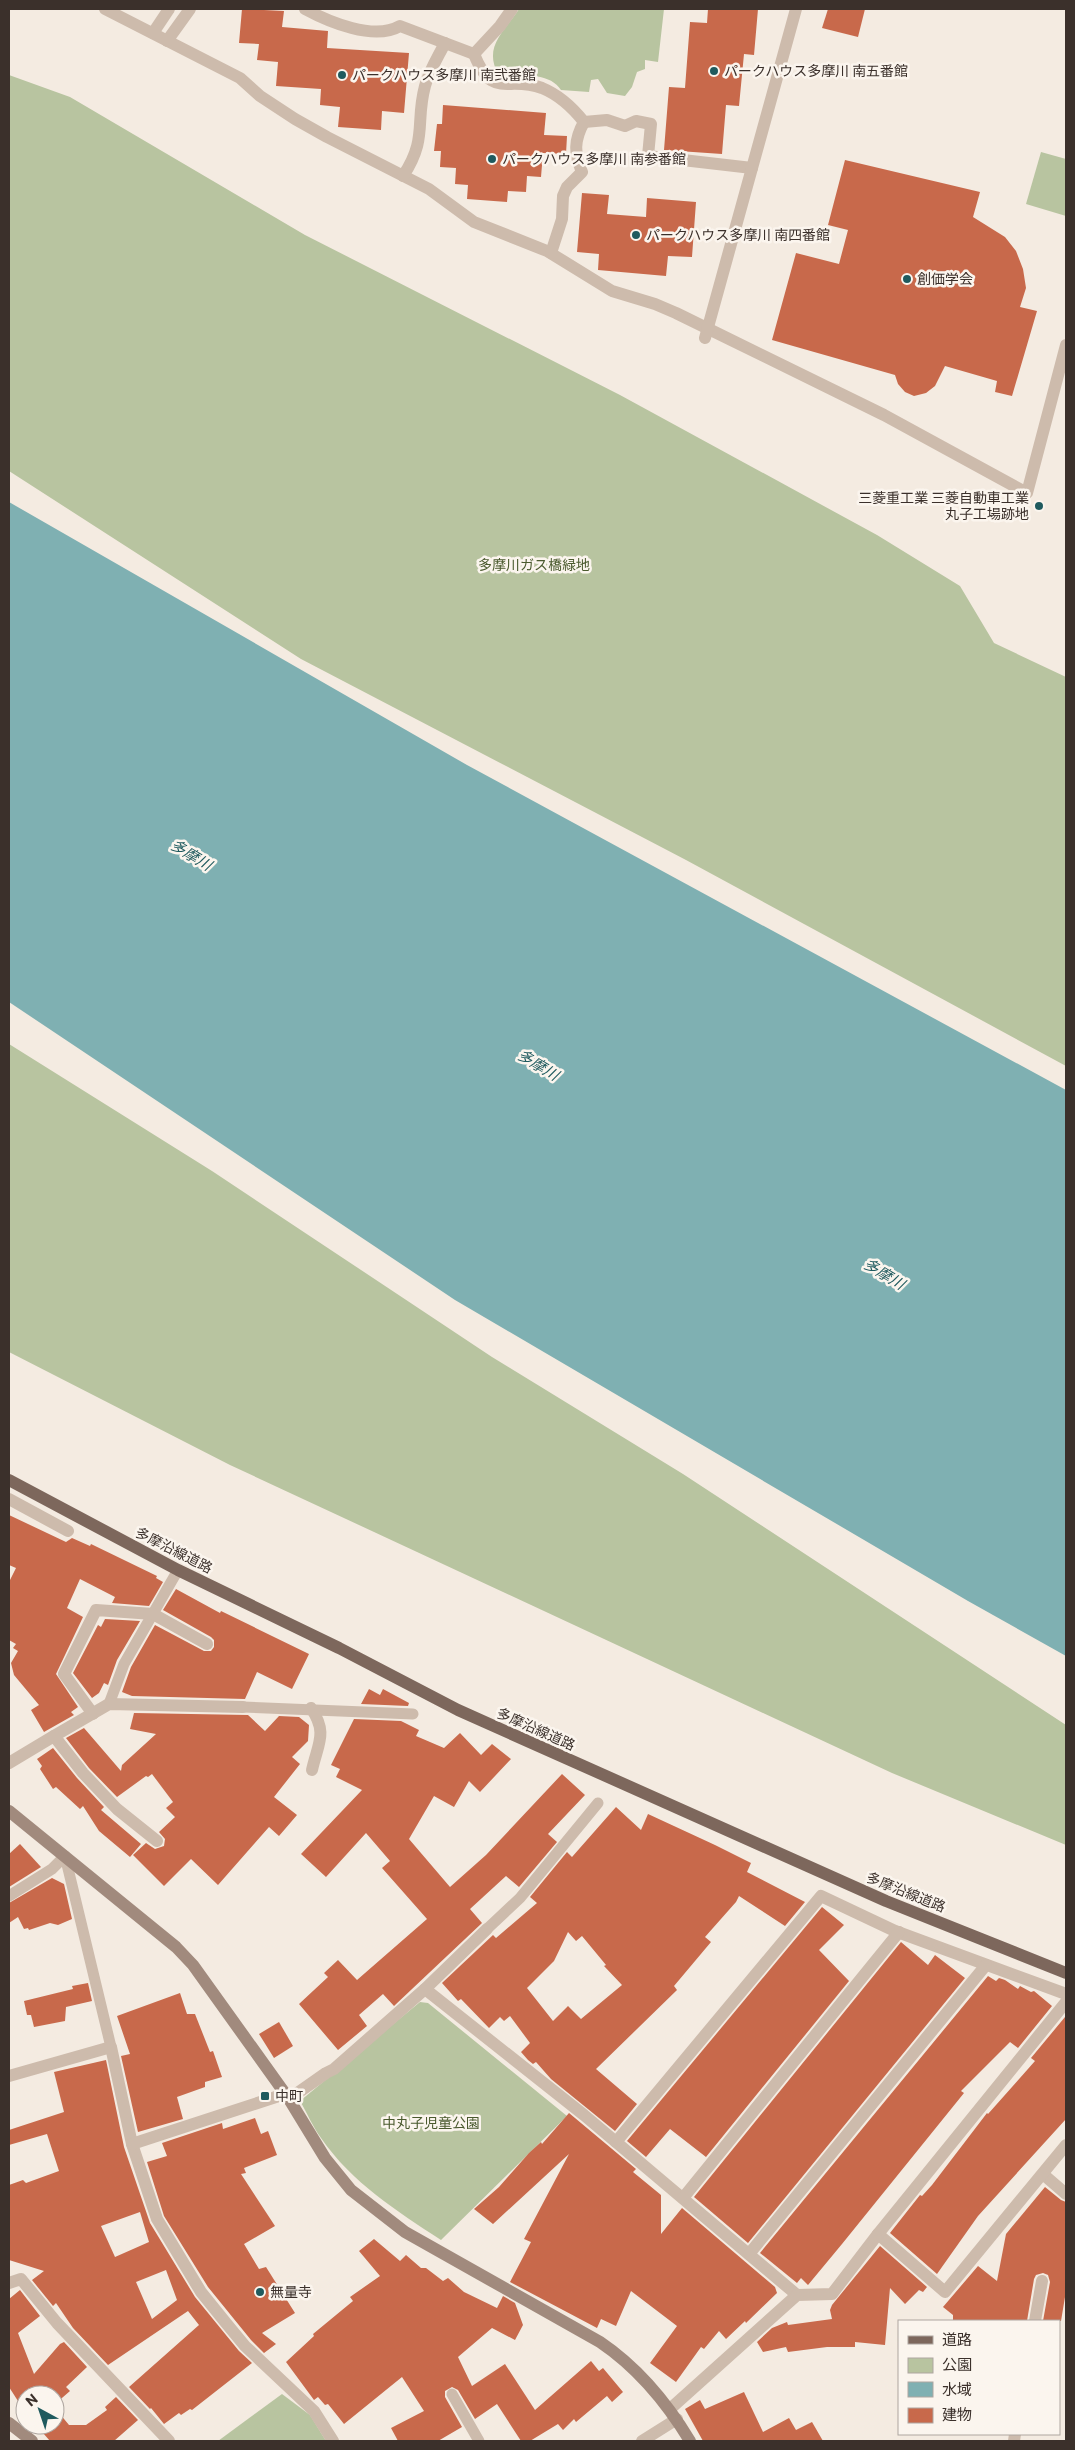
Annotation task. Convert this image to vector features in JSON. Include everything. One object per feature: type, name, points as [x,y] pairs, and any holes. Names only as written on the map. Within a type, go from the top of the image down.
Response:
[{"type":"main road","name":"多摩沿線道路","points":[[9,1480],[178,1570],[339,1648],[467,1714],[886,1901],[1066,1972]]},
{"type":"street","points":[[105,9],[240,78],[260,96],[327,137],[429,189],[474,222],[551,253],[612,291],[655,304],[707,334],[884,416],[1027,493],[1066,345]]},
{"type":"street","points":[[153,33],[169,9]]},
{"type":"street","points":[[167,41],[190,9]]},
{"type":"street","points":[[305,9],[340,26],[356,29],[391,31],[400,26],[474,54],[487,78],[499,84],[519,83],[541,88],[554,94],[574,110],[584,122]]},
{"type":"street","points":[[474,54],[500,26],[512,9]]},
{"type":"street","points":[[707,334],[796,9]]},
{"type":"street","points":[[403,176],[413,161],[420,143],[425,86],[445,43]]},
{"type":"street","points":[[584,122],[607,120],[625,126],[636,121],[651,124],[648,156],[752,168]]},
{"type":"street","points":[[551,253],[562,219],[563,196],[567,187],[582,172],[575,150],[576,140],[584,122]]},
{"type":"street","points":[[9,1499],[68,1531]]},
{"type":"street","points":[[93,1714],[64,1674],[96,1610],[153,1614],[207,1644]]},
{"type":"street","points":[[9,1762],[109,1704],[243,1707]]},
{"type":"street","points":[[311,1708],[320,1721],[322,1731],[312,1770]]},
{"type":"street","points":[[54,1736],[83,1773],[117,1809],[157,1841]]},
{"type":"street","points":[[9,1811],[176,1947],[193,1965],[287,2097],[324,2158],[351,2190],[405,2232],[600,2342],[623,2358],[673,2414],[690,2441]]},
{"type":"street","points":[[616,2142],[821,1896],[899,1932],[1066,1994]]},
{"type":"street","points":[[132,2144],[287,2097],[326,2072],[334,2069],[425,1989],[487,1929]]},
{"type":"street","points":[[683,2198],[899,1932]]},
{"type":"street","points":[[749,2254],[986,1965]]},
{"type":"street","points":[[425,1989],[616,2142],[798,2294],[832,2294],[878,2234],[1066,2002]]},
{"type":"street","points":[[9,2076],[111,2047],[132,2144],[157,2219],[201,2292],[245,2346],[314,2411],[333,2441]]},
{"type":"street","points":[[878,2234],[945,2292],[1044,2175],[1066,2145]]},
{"type":"street","points":[[1044,2175],[1066,2194]]},
{"type":"street","points":[[9,2283],[22,2279],[57,2323],[169,2441]]},
{"type":"street","points":[[1035,2320],[1042,2280]]},
{"type":"street","points":[[642,2441],[673,2414],[798,2294]]},
{"type":"street","points":[[9,2423],[32,2441]]},
{"type":"lane","points":[[109,1704],[124,1664],[178,1570]]},
{"type":"lane","points":[[243,1707],[311,1708],[330,1711],[413,1714]]},
{"type":"lane","points":[[487,1929],[520,1898],[598,1803]]},
{"type":"lane","points":[[9,1896],[52,1869],[65,1856]]},
{"type":"lane","points":[[65,1856],[111,2047]]},
{"type":"lane","points":[[452,2394],[479,2441]]},
{"type":"green space","points":[[519,9],[664,9],[658,62],[645,60],[645,69],[637,72],[632,87],[625,96],[607,93],[598,79],[591,80],[589,92],[561,90],[556,84],[541,77],[498,74],[494,64],[494,47],[502,32]]},
{"type":"green space","name":"多摩川ガス橋緑地","points":[[9,75],[70,97],[305,235],[620,395],[877,535],[960,586],[994,643],[1066,677],[1066,1066],[686,860],[301,659],[9,471]]},
{"type":"green space","points":[[1041,152],[1066,159],[1066,216],[1026,204]]},
{"type":"green space","points":[[9,1044],[212,1171],[492,1357],[683,1474],[1066,1725],[1066,1845],[892,1773],[230,1465],[9,1352]]},
{"type":"green space","name":"中丸子児童公園","points":[[420,2002],[428,2003],[567,2116],[441,2240],[376,2195],[347,2169],[321,2138],[300,2101]]},
{"type":"green space","points":[[282,2394],[310,2415],[326,2441],[218,2441]]},
{"type":"water","name":"多摩川","points":[[9,502],[467,765],[1066,1090],[1066,1656],[968,1601],[455,1300],[9,1002]]},
{"type":"building","name":"パークハウス多摩川 南弐番館","points":[[242,9],[284,11],[282,27],[328,31],[327,48],[409,53],[404,113],[382,111],[381,130],[338,127],[340,107],[320,105],[321,89],[276,86],[278,62],[257,60],[259,44],[239,43]]},
{"type":"building","name":"パークハウス多摩川 南五番館","points":[[708,9],[758,9],[754,55],[744,54],[739,106],[726,105],[722,154],[664,150],[669,87],[685,88],[690,22],[707,23]]},
{"type":"building","points":[[828,9],[865,9],[858,37],[822,28]]},
{"type":"building","name":"パークハウス多摩川 南参番館","points":[[443,105],[546,113],[544,135],[567,136],[566,154],[543,153],[541,177],[527,176],[526,192],[508,191],[507,202],[467,199],[468,185],[455,184],[456,168],[440,167],[441,151],[434,151],[437,124],[442,124]]},
{"type":"building","name":"創価学会","points":[[845,160],[980,192],[973,217],[1005,237],[1016,251],[1023,269],[1026,288],[1020,307],[1037,311],[1012,396],[995,392],[997,381],[945,366],[935,386],[926,393],[914,396],[905,392],[898,384],[895,375],[772,340],[796,253],[839,264],[848,230],[828,225]]},
{"type":"building","name":"パークハウス多摩川 南四番館","points":[[582,193],[609,195],[607,214],[646,217],[647,198],[696,202],[692,257],[668,256],[666,276],[598,270],[599,254],[577,252]]},
{"type":"building","points":[[9,1515],[66,1542],[72,1538],[90,1546],[91,1544],[157,1576],[156,1578],[163,1582],[149,1606],[112,1603],[115,1597],[80,1579],[67,1608],[83,1617],[56,1674],[78,1707],[71,1712],[74,1715],[44,1732],[31,1710],[39,1705],[14,1675],[11,1663],[18,1651],[13,1648],[16,1644],[9,1640],[9,1582],[16,1568],[9,1565]]},
{"type":"building","points":[[176,1589],[220,1613],[221,1611],[309,1654],[292,1689],[257,1672],[245,1699],[132,1696],[122,1692],[131,1667],[155,1625],[204,1651],[211,1651],[214,1647],[214,1640],[211,1637],[163,1610]]},
{"type":"building","points":[[105,1619],[140,1621],[117,1660],[108,1685],[104,1683],[99,1693],[92,1698],[73,1673],[98,1625],[101,1627]]},
{"type":"building","points":[[369,1689],[380,1695],[383,1689],[409,1703],[408,1706],[361,1704]]},
{"type":"building","points":[[134,1713],[248,1715],[265,1731],[279,1716],[299,1717],[309,1725],[308,1741],[292,1757],[300,1764],[274,1797],[297,1815],[279,1836],[269,1827],[218,1885],[191,1859],[164,1886],[133,1855],[146,1843],[155,1849],[164,1846],[165,1839],[159,1832],[175,1817],[166,1808],[173,1802],[152,1774],[148,1777],[146,1776],[117,1797],[89,1768],[66,1738],[84,1728],[121,1771],[122,1765],[156,1734],[130,1729]]},
{"type":"building","points":[[354,1719],[401,1721],[419,1730],[416,1736],[444,1748],[460,1733],[481,1755],[492,1744],[511,1759],[480,1792],[469,1781],[454,1807],[434,1796],[409,1839],[450,1887],[486,1855],[562,1774],[585,1795],[548,1834],[557,1842],[519,1887],[506,1876],[470,1909],[482,1923],[394,2006],[383,1994],[359,2015],[367,2026],[338,2050],[299,2004],[328,1977],[324,1973],[338,1960],[357,1980],[427,1919],[382,1868],[390,1861],[366,1833],[326,1877],[301,1854],[362,1790],[336,1777],[340,1769],[331,1765]]},
{"type":"building","points":[[53,1748],[104,1807],[101,1810],[141,1844],[130,1857],[99,1831],[83,1806],[80,1809],[56,1787],[53,1789],[40,1769],[42,1766],[37,1759]]},
{"type":"building","points":[[616,1807],[641,1830],[648,1814],[751,1863],[747,1872],[805,1902],[785,1926],[739,1896],[736,1902],[705,1937],[711,1942],[674,1986],[677,1990],[596,2069],[637,2104],[615,2131],[551,2079],[536,2062],[533,2064],[528,2060],[521,2052],[530,2043],[510,2016],[504,2021],[500,2017],[489,2028],[461,1999],[458,2001],[442,1983],[493,1935],[496,1938],[537,1903],[530,1897],[567,1852],[572,1857]],"holes":[[[568,1932],[576,1941],[582,1936],[606,1965],[604,1966],[622,1985],[581,2019],[568,2006],[553,2021],[527,1988],[554,1961]]]},
{"type":"building","points":[[20,1844],[41,1867],[9,1887],[9,1854]]},
{"type":"building","points":[[52,1878],[64,1884],[72,1919],[58,1925],[50,1923],[29,1930],[28,1928],[24,1929],[18,1917],[9,1923],[9,1903]]},
{"type":"building","points":[[822,1907],[844,1925],[819,1950],[849,1981],[706,2157],[670,2129],[646,2157],[627,2141]]},
{"type":"building","points":[[901,1942],[928,1965],[935,1955],[965,1978],[748,2243],[694,2197]]},
{"type":"building","points":[[988,1976],[996,1981],[999,1978],[1005,1980],[1018,1989],[1020,1986],[1031,1992],[1034,1991],[1052,2006],[1018,2048],[1010,2042],[961,2091],[964,2093],[808,2285],[801,2278],[797,2283],[760,2253]]},
{"type":"building","points":[[88,1983],[92,2001],[66,2007],[65,2021],[34,2027],[31,2015],[27,2015],[24,2001],[73,1989],[72,1986]]},
{"type":"building","points":[[180,1993],[187,2014],[195,2014],[210,2052],[213,2051],[222,2077],[205,2082],[205,2087],[177,2097],[183,2119],[138,2132],[121,2056],[130,2054],[117,2016]]},
{"type":"building","points":[[1065,2017],[1066,2119],[978,2216],[937,2274],[890,2233],[920,2195],[922,2196],[932,2185],[987,2113],[1035,2061],[1031,2058]]},
{"type":"building","points":[[279,2022],[293,2046],[274,2058],[259,2034]]},
{"type":"building","points":[[106,2060],[124,2147],[150,2223],[195,2297],[239,2351],[252,2363],[192,2410],[190,2409],[181,2415],[179,2413],[164,2424],[151,2408],[129,2387],[199,2325],[188,2311],[108,2365],[73,2328],[56,2303],[53,2306],[32,2280],[44,2271],[9,2260],[9,2185],[23,2180],[26,2183],[59,2171],[47,2134],[9,2145],[9,2130],[64,2112],[54,2072]],"holes":[[[140,2212],[149,2242],[115,2257],[101,2226]],[[166,2270],[177,2300],[152,2319],[136,2282]]]},
{"type":"building","points":[[569,2113],[636,2169],[633,2172],[661,2195],[661,2234],[682,2208],[775,2287],[777,2293],[746,2323],[745,2321],[726,2339],[719,2331],[704,2349],[701,2347],[676,2382],[650,2363],[677,2326],[631,2291],[616,2326],[601,2319],[597,2328],[510,2282],[531,2242],[524,2239],[569,2154],[493,2224],[474,2209],[499,2187],[529,2153],[541,2142],[542,2144]]},
{"type":"building","points":[[255,2118],[261,2134],[268,2131],[277,2155],[244,2168],[246,2173],[241,2174],[275,2226],[244,2244],[259,2269],[266,2267],[295,2313],[262,2333],[276,2344],[264,2353],[251,2340],[208,2287],[164,2216],[147,2162],[167,2156],[162,2143],[222,2123],[223,2129]]},
{"type":"building","points":[[1045,2187],[1066,2202],[1066,2291],[1061,2321],[1043,2320],[1050,2282],[1048,2275],[1043,2273],[1036,2275],[1034,2279],[1027,2320],[953,2320],[953,2315],[943,2307],[978,2266],[997,2281],[1006,2234]]},
{"type":"building","points":[[374,2239],[400,2261],[406,2255],[421,2268],[426,2268],[443,2281],[448,2278],[464,2292],[497,2308],[503,2296],[515,2303],[523,2325],[515,2340],[492,2328],[458,2357],[472,2386],[505,2364],[535,2410],[591,2361],[599,2371],[603,2368],[623,2392],[612,2402],[607,2396],[576,2422],[574,2419],[563,2430],[558,2424],[530,2441],[521,2441],[497,2404],[475,2419],[458,2390],[452,2387],[445,2391],[445,2397],[462,2427],[438,2441],[398,2441],[391,2428],[424,2411],[402,2377],[344,2424],[328,2404],[325,2405],[318,2397],[314,2400],[286,2362],[314,2336],[313,2334],[353,2301],[350,2297],[380,2276],[359,2251]]},
{"type":"building","points":[[880,2246],[927,2287],[923,2292],[919,2290],[905,2304],[890,2288],[885,2345],[855,2342],[855,2347],[827,2347],[788,2352],[786,2347],[763,2352],[757,2342],[772,2328],[787,2322],[788,2325],[832,2319],[830,2310],[832,2305]]},
{"type":"building","points":[[20,2290],[40,2316],[18,2333],[34,2374],[60,2344],[64,2342],[87,2367],[66,2387],[70,2391],[65,2395],[65,2385],[15,2385],[15,2396],[9,2387],[9,2299]]},
{"type":"building","points":[[744,2392],[763,2432],[789,2418],[796,2430],[812,2422],[823,2441],[703,2441],[685,2409],[700,2400],[705,2409]]},
{"type":"building","points":[[116,2397],[138,2420],[114,2441],[50,2441],[45,2435],[65,2435],[65,2420],[69,2425],[86,2425],[107,2410],[105,2407]]},
{"type":"place","name":"パークハウス多摩川 南五番館","points":[[714,71]]},
{"type":"place","name":"パークハウス多摩川 南弐番館","points":[[342,75]]},
{"type":"place","name":"パークハウス多摩川 南参番館","points":[[492,159]]},
{"type":"place","name":"パークハウス多摩川 南四番館","points":[[636,235]]},
{"type":"place","name":"創価学会","points":[[907,279]]},
{"type":"place","name":"三菱重工業 三菱自動車工業 丸子工場跡地","points":[[1039,506]]},
{"type":"place","name":"中町","points":[[265,2096]]},
{"type":"place","name":"無量寺","points":[[260,2292]]}]
